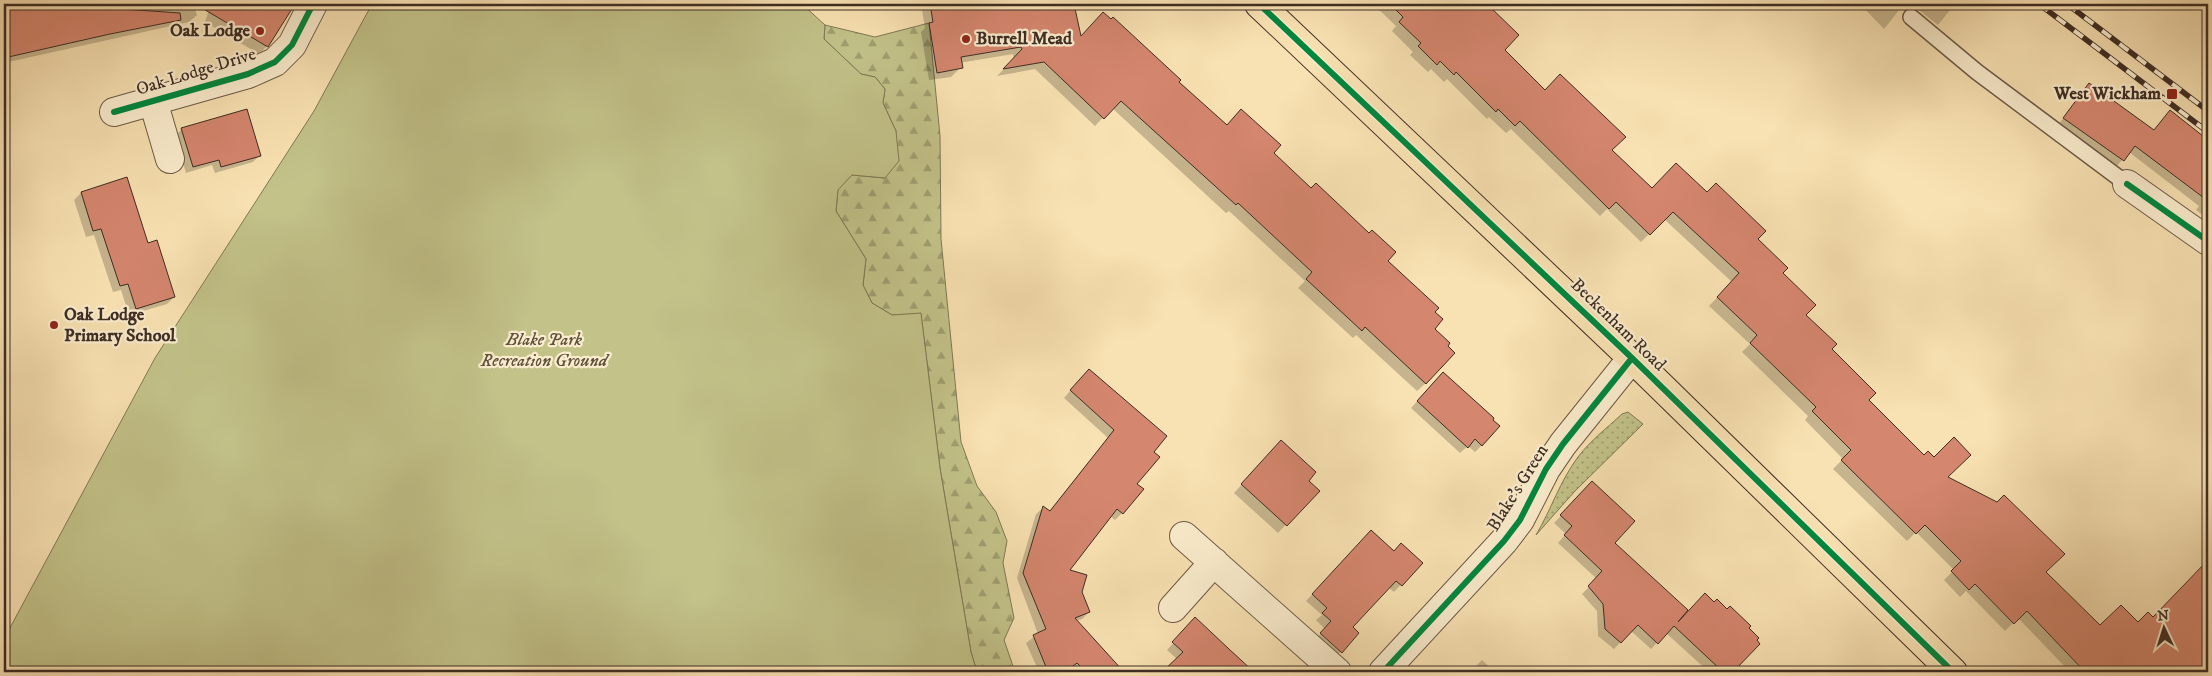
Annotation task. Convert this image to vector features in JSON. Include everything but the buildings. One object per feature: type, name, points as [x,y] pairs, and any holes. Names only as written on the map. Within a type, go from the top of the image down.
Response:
[{"type":"main road","name":"Beckenham Road","points":[[1259,4],[1632,358],[1953,672]]},
{"type":"street","name":"Oak Lodge Drive","points":[[114,112],[248,74],[275,62],[292,45],[313,4]]},
{"type":"street","name":"Oak Lodge Drive","points":[[153,101],[170,159]]},
{"type":"street","points":[[2127,184],[2208,241]]},
{"type":"street","name":"Blake's Green","points":[[1383,672],[1504,541],[1520,520],[1546,469],[1563,444],[1632,358]]},
{"type":"street","points":[[1184,536],[1337,672]]},
{"type":"street","points":[[1173,608],[1214,562]]},
{"type":"lane","points":[[1911,17],[1977,72],[2127,184]]},
{"type":"green space","name":"Blake Park Recreation Ground","points":[[372,4],[802,4],[825,25],[824,39],[861,74],[875,77],[885,89],[883,103],[896,131],[899,161],[885,178],[852,175],[838,190],[836,211],[866,259],[863,285],[872,303],[892,315],[921,313],[940,468],[971,652],[977,672],[4,672],[4,639],[155,358],[314,111]]},
{"type":"green space","points":[[929,23],[940,136],[941,239],[961,442],[977,486],[996,512],[1007,541],[1003,563],[1014,618],[1004,640],[1015,672],[977,672],[971,652],[940,468],[921,314],[892,315],[872,303],[863,285],[866,259],[836,211],[838,189],[852,175],[885,178],[896,131],[883,103],[885,89],[875,77],[861,74],[824,39],[825,25],[875,37]]},
{"type":"green space","points":[[1628,412],[1643,424],[1575,491],[1536,535],[1566,476],[1578,457],[1622,414]]},
{"type":"railway","points":[[2039,4],[2208,132]]},
{"type":"railway","points":[[2067,4],[2208,111]]},
{"type":"cycle path","points":[[114,112],[248,74],[275,62],[292,45],[313,4]]},
{"type":"cycle path","points":[[1259,4],[1632,358],[1953,672]]},
{"type":"cycle path","points":[[2127,184],[2208,241]]},
{"type":"cycle path","points":[[1383,672],[1504,541],[1520,520],[1546,469],[1563,444],[1632,358]]},
{"type":"place","name":"Oak Lodge","points":[[260,31]]},
{"type":"place","name":"Burrell Mead","points":[[966,39]]},
{"type":"place","name":"West Wickham","points":[[2172,94]]},
{"type":"place","name":"Oak Lodge Primary School","points":[[54,325]]}]
